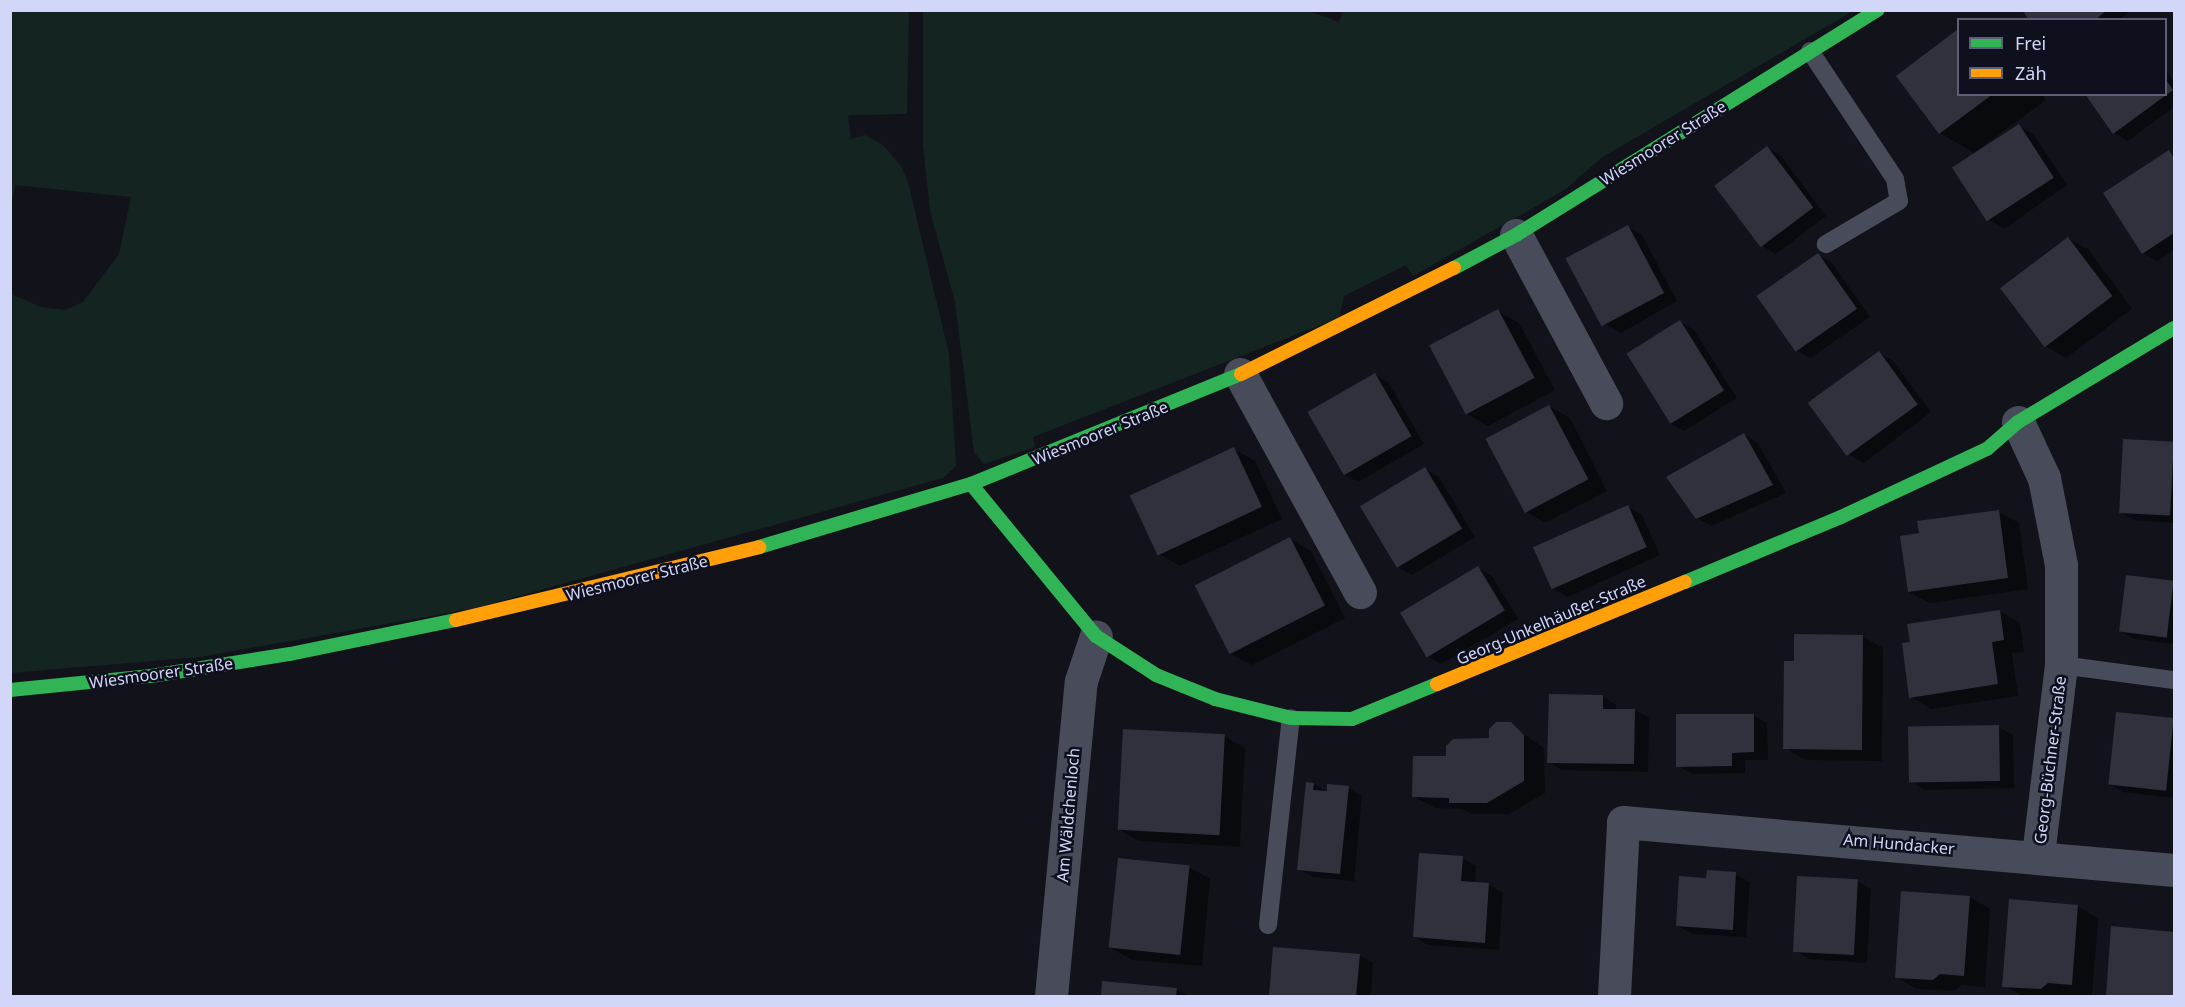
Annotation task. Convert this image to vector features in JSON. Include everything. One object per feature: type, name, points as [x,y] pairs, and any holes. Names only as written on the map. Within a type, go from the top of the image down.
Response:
[{"type":"street","name":"Wiesmoorer Straße","points":[[10,690],[151,676],[290,654],[512,609],[730,556],[971,484],[1240,374],[1516,235],[1878,10]]},
{"type":"street","points":[[1516,235],[1606,403]]},
{"type":"street","name":"Georg-Unkelhäußer-Straße","points":[[971,484],[1096,636],[1175,683],[1215,699],[1291,718],[1352,719],[1841,518],[1987,449],[2018,422],[2175,328]]},
{"type":"street","points":[[1240,374],[1360,592]]},
{"type":"street","name":"Georg-Büchner-Straße","points":[[2018,422],[2044,478],[2061,565],[2061,665],[2038,855]]},
{"type":"street","name":"Am Wäldchenloch","points":[[1051,996],[1081,681],[1096,636]]},
{"type":"street","name":"Am Hundacker","points":[[1614,996],[1623,822],[2038,855],[2175,870]]},
{"type":"lane","points":[[1810,51],[1896,179],[1899,201],[1826,244]]},
{"type":"lane","name":"Georg-Büchner-Straße","points":[[2061,665],[2175,680]]},
{"type":"lane","points":[[1268,925],[1291,718]]},
{"type":"green space","points":[[1306,10],[1339,22],[1343,10],[1853,11],[1601,158],[1566,189],[1413,276],[1406,265],[1344,296],[1339,318],[1033,437],[1035,447],[984,464],[974,452],[955,302],[930,211],[923,146],[923,11]]},
{"type":"green space","points":[[11,11],[909,11],[907,114],[848,115],[851,139],[865,135],[883,145],[901,166],[908,182],[949,354],[956,466],[943,478],[476,608],[200,657],[11,673],[11,294],[41,307],[65,310],[83,302],[119,254],[131,197],[15,185],[11,208]]},
{"type":"building","points":[[2022,10],[2107,10],[2097,18],[2028,18]]},
{"type":"building","points":[[1957,30],[1957,96],[1990,96],[1939,134],[1896,76]]},
{"type":"building","points":[[2167,81],[2173,90],[2167,94]]},
{"type":"building","points":[[2086,96],[2165,96],[2113,134]]},
{"type":"building","points":[[2019,124],[2054,178],[1987,221],[1952,168]]},
{"type":"building","points":[[1767,146],[1813,207],[1761,247],[1714,186]]},
{"type":"building","points":[[2169,150],[2174,158],[2174,233],[2142,254],[2103,193]]},
{"type":"building","points":[[1628,225],[1664,293],[1601,326],[1565,258]]},
{"type":"building","points":[[2068,237],[2113,296],[2045,347],[2000,288]]},
{"type":"building","points":[[1818,253],[1857,309],[1796,352],[1757,296]]},
{"type":"building","points":[[1498,309],[1535,378],[1466,414],[1429,346]]},
{"type":"building","points":[[1680,320],[1724,390],[1671,424],[1627,353]]},
{"type":"building","points":[[1879,351],[1918,404],[1847,456],[1808,403]]},
{"type":"building","points":[[1375,373],[1412,436],[1344,475],[1307,412]]},
{"type":"building","points":[[1549,405],[1588,479],[1525,513],[1485,439]]},
{"type":"building","points":[[1744,433],[1773,485],[1696,519],[1666,477]]},
{"type":"building","points":[[2123,439],[2174,442],[2170,516],[2119,513]]},
{"type":"building","points":[[1234,447],[1262,507],[1158,555],[1130,496]]},
{"type":"building","points":[[1425,467],[1462,529],[1397,568],[1360,506]]},
{"type":"building","points":[[1628,505],[1647,547],[1552,589],[1533,547]]},
{"type":"building","points":[[1999,510],[2008,578],[1908,592],[1900,536],[1919,533],[1917,521]]},
{"type":"building","points":[[1290,537],[1325,606],[1230,654],[1195,586]]},
{"type":"building","points":[[1478,566],[1505,611],[1427,657],[1400,613]]},
{"type":"building","points":[[2126,575],[2174,581],[2167,637],[2119,632]]},
{"type":"building","points":[[2000,610],[2004,640],[1992,642],[1998,684],[1909,698],[1902,643],[1910,642],[1907,624]]},
{"type":"building","points":[[1794,634],[1863,635],[1862,750],[1783,749],[1784,661],[1794,661]]},
{"type":"building","points":[[1549,694],[1603,695],[1603,709],[1635,709],[1634,764],[1547,763]]},
{"type":"building","points":[[2116,712],[2174,718],[2166,791],[2108,785]]},
{"type":"building","points":[[1676,714],[1754,714],[1754,752],[1732,753],[1732,766],[1676,767]]},
{"type":"building","points":[[1496,722],[1511,722],[1524,735],[1524,781],[1487,803],[1449,803],[1449,798],[1412,797],[1413,756],[1446,756],[1446,746],[1453,739],[1489,738],[1489,729]]},
{"type":"building","points":[[1999,725],[2000,781],[1909,783],[1908,727]]},
{"type":"building","points":[[1123,729],[1225,734],[1220,835],[1118,830]]},
{"type":"building","points":[[1306,782],[1314,783],[1313,790],[1327,791],[1327,784],[1349,786],[1340,874],[1297,870]]},
{"type":"building","points":[[1419,853],[1463,856],[1461,881],[1489,883],[1485,943],[1413,937]]},
{"type":"building","points":[[1118,858],[1190,866],[1180,955],[1109,948]]},
{"type":"building","points":[[1707,870],[1736,872],[1733,930],[1676,926],[1679,876],[1706,878]]},
{"type":"building","points":[[1797,876],[1858,879],[1854,955],[1793,952]]},
{"type":"building","points":[[1901,891],[1970,896],[1964,976],[1940,974],[1933,980],[1895,978]]},
{"type":"building","points":[[2009,899],[2078,905],[2072,985],[2048,983],[2041,989],[2002,987]]},
{"type":"building","points":[[2111,926],[2174,932],[2174,996],[2106,996]]},
{"type":"building","points":[[1273,947],[1360,954],[1356,996],[1269,996]]},
{"type":"building","points":[[1102,981],[1177,988],[1176,996],[1101,996]]},
{"type":"traffic: fast","points":[[1454,268],[1516,235],[1878,10]]},
{"type":"traffic: fast","points":[[1685,582],[1841,517],[1987,449],[2018,422],[2174,328]]},
{"type":"traffic: fast","points":[[759,547],[971,484],[1241,374]]},
{"type":"traffic: fast","points":[[971,484],[1096,636],[1156,675],[1215,699],[1291,718],[1352,719],[1437,684]]},
{"type":"traffic: fast","points":[[10,690],[151,676],[290,654],[456,620]]},
{"type":"traffic: slow","points":[[1241,374],[1454,268]]},
{"type":"traffic: slow","points":[[456,620],[759,547]]},
{"type":"traffic: slow","points":[[1437,684],[1685,582]]}]
